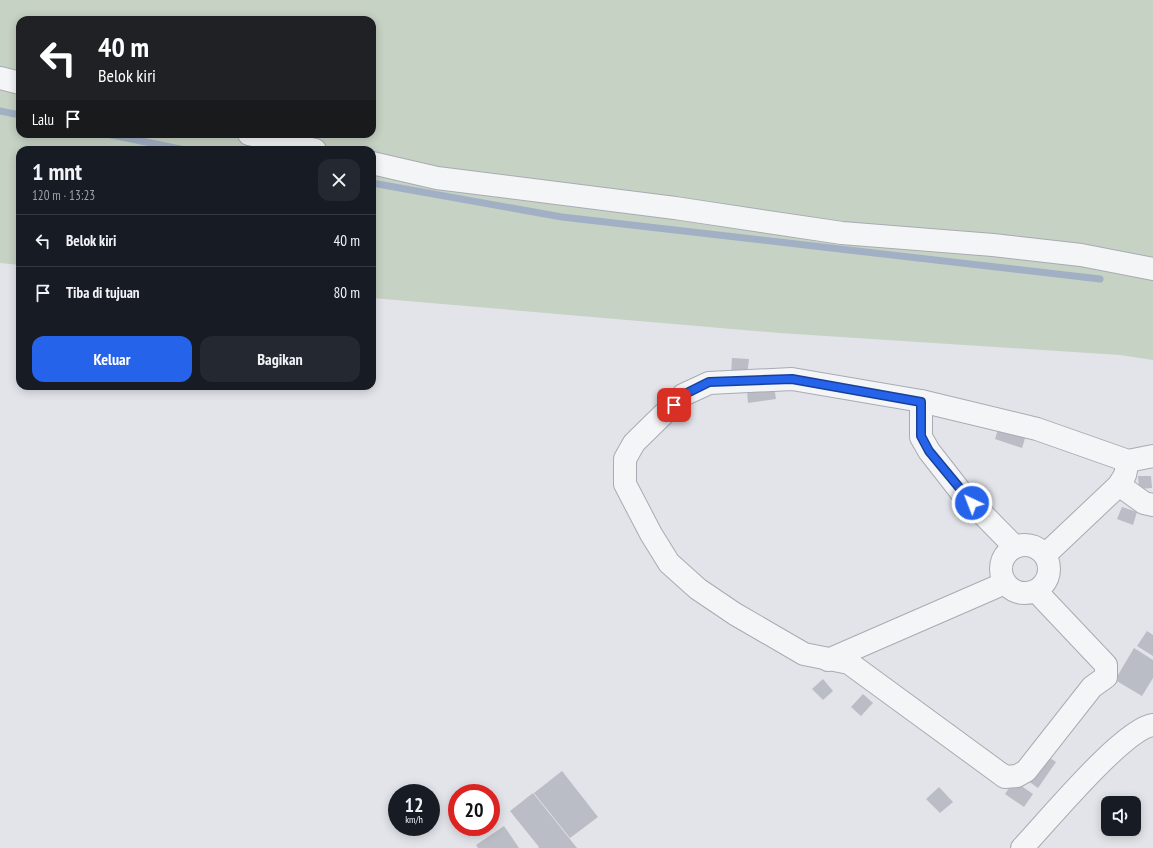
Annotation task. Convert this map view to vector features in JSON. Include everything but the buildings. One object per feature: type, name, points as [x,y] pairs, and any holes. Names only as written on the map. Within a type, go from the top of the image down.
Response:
[{"type":"street","points":[[0,78],[16,82]]},
{"type":"street","points":[[266,138],[299,146]]},
{"type":"street","points":[[376,164],[437,178],[675,208],[842,233],[1000,246],[1081,255],[1153,269]]},
{"type":"street","points":[[1036,591],[1106,665],[1106,677],[1092,687],[1026,771],[1017,776],[1005,777],[849,663],[804,654],[735,614],[698,589],[670,562],[651,534],[625,484],[625,459],[634,443],[683,395],[709,382],[792,379],[921,402],[1037,429],[1128,461],[1153,456]]},
{"type":"street","points":[[921,402],[921,436],[929,451],[961,492],[1015,547]]},
{"type":"street","points":[[1045,555],[1120,485],[1125,475],[1128,461]]},
{"type":"street","points":[[1120,485],[1144,503],[1153,505]]},
{"type":"street","points":[[1031,546],[1045,555],[1048,563],[1049,571],[1047,579],[1036,591],[1028,594],[1019,593],[1011,589],[1005,584],[1001,576],[1003,559],[1015,547],[1031,546]]},
{"type":"street","points":[[828,660],[1005,584]]},
{"type":"street","points":[[1022,848],[1111,752],[1134,733],[1153,725]]},
{"type":"green space","points":[[0,0],[1153,0],[1153,360],[1120,355],[780,333],[376,298],[376,146],[16,146],[16,265],[0,263]]},
{"type":"waterway","points":[[0,111],[16,114]]},
{"type":"waterway","points":[[126,138],[166,146]]},
{"type":"waterway","points":[[376,184],[562,217],[1100,279]]},
{"type":"route","points":[[674,405],[683,395],[709,382],[757,379],[792,379],[921,402],[921,436],[929,451],[961,492],[972,503]]}]
